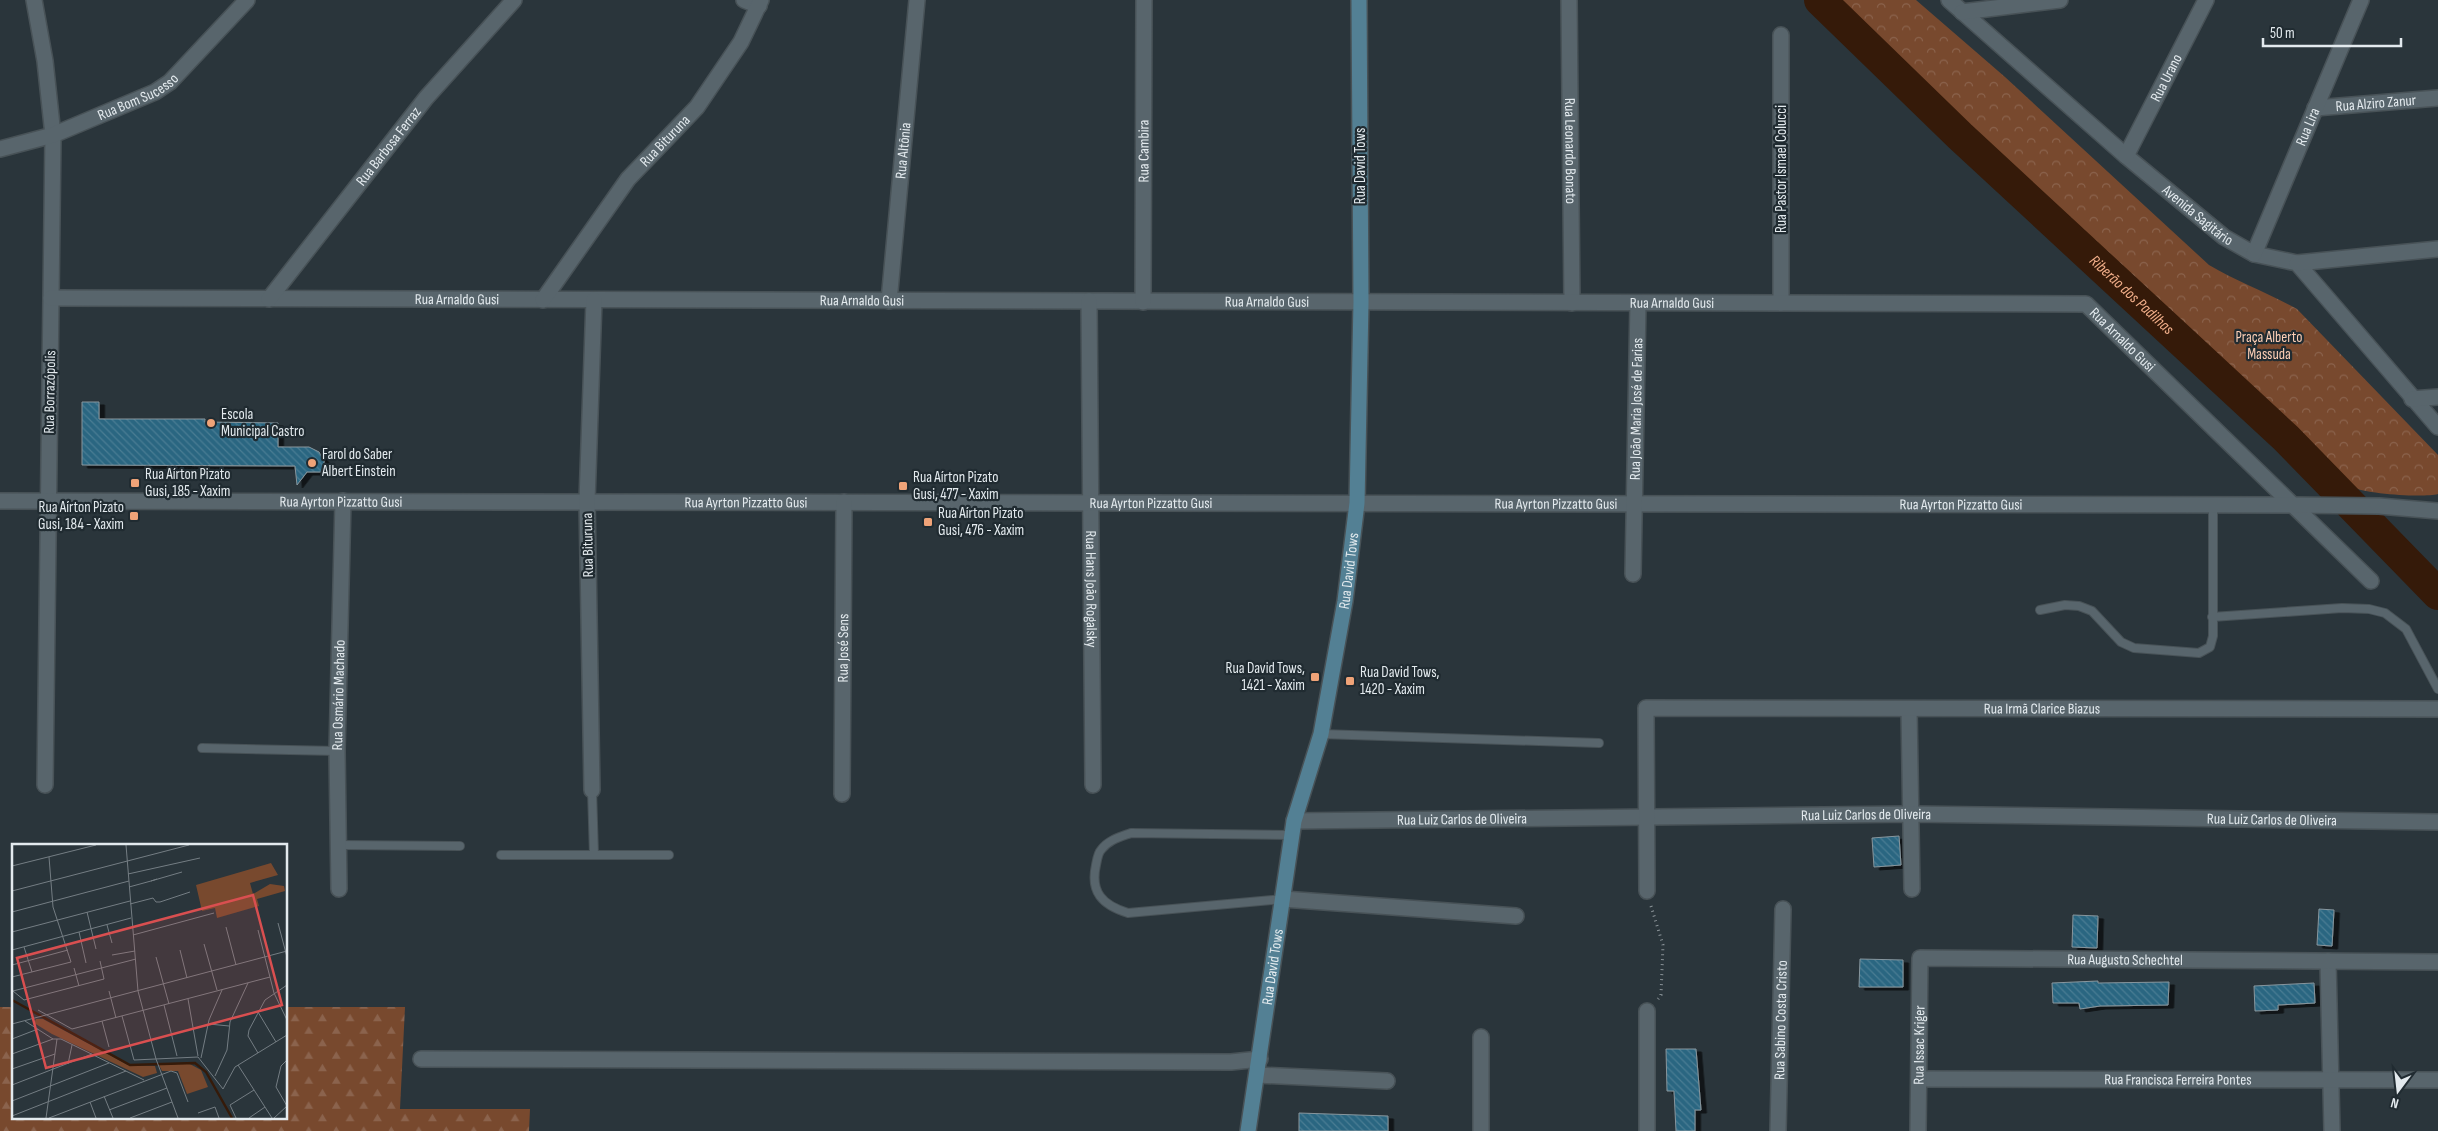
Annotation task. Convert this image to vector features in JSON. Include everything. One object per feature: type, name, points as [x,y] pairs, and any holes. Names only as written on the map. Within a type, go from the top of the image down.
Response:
[{"type":"street","name":"Rua Borrazópolis","points":[[34,0],[45,61],[53,135],[45,785]]},
{"type":"street","name":"Rua Bom Sucesso","points":[[0,149],[53,135],[141,100],[155,92],[170,82],[247,0]]},
{"type":"street","name":"Rua Barbosa Ferraz","points":[[269,299],[426,98],[514,0]]},
{"type":"street","points":[[744,0],[760,3]]},
{"type":"street","name":"Rua Altônia","points":[[889,301],[917,0]]},
{"type":"street","name":"Rua Cambira","points":[[1143,302],[1144,0]]},
{"type":"street","name":"Rua David Tows","points":[[1248,1131],[1293,828],[1322,734],[1345,601],[1357,503],[1361,302],[1359,0]]},
{"type":"street","name":"Rua Leonardo Bonato","points":[[1569,0],[1572,303]]},
{"type":"street","name":"Avenida Sagitário","points":[[1949,0],[2126,156],[2224,237],[2254,254],[2297,263],[2438,249]]},
{"type":"street","points":[[1962,12],[2060,0]]},
{"type":"street","name":"Rua Urano","points":[[2126,156],[2206,0]]},
{"type":"street","name":"Rua Lira","points":[[2254,254],[2361,0]]},
{"type":"street","name":"Rua Bituruna","points":[[544,300],[628,179],[696,107],[741,42],[760,3]]},
{"type":"street","name":"Rua Pastor Ismael Colucci","points":[[1781,35],[1781,304]]},
{"type":"street","name":"Rua Alziro Zanur","points":[[2315,108],[2438,98]]},
{"type":"street","points":[[2297,263],[2438,427]]},
{"type":"street","name":"Rua Arnaldo Gusi","points":[[51,298],[2086,304],[2298,505],[2371,581]]},
{"type":"street","name":"Rua Bituruna","points":[[592,790],[587,502],[594,300]]},
{"type":"street","name":"Rua Hans João Rogalsky","points":[[1089,302],[1093,785]]},
{"type":"street","name":"Rua João Maria José de Farias","points":[[1633,574],[1638,303]]},
{"type":"street","points":[[2412,399],[2438,396]]},
{"type":"street","name":"Rua Ayrton Pizzatto Gusi","points":[[0,500],[2213,504],[2379,506],[2438,511]]},
{"type":"street","name":"Rua Osmário Machado","points":[[339,889],[337,751],[342,501]]},
{"type":"street","name":"Rua José Sens","points":[[842,794],[844,502]]},
{"type":"street","name":"Rua Irmã Clarice Biazus","points":[[1648,817],[1646,708],[2438,709]]},
{"type":"street","points":[[1909,709],[1912,889]]},
{"type":"street","name":"Rua Luiz Carlos de Oliveira","points":[[1293,828],[1648,817],[1912,814],[2438,822]]},
{"type":"street","points":[[1647,891],[1648,817]]},
{"type":"street","points":[[1283,899],[1516,916]]},
{"type":"street","name":"Rua Sabino Costa Cristo","points":[[1778,1131],[1783,909]]},
{"type":"street","name":"Rua Augusto Schechtel","points":[[1920,958],[2438,962]]},
{"type":"street","name":"Rua Issac Kriger","points":[[1918,1131],[1920,958]]},
{"type":"street","points":[[2328,961],[2332,1131]]},
{"type":"street","points":[[1647,1011],[1647,1131]]},
{"type":"street","points":[[1481,1037],[1481,1131]]},
{"type":"street","points":[[421,1059],[1222,1062],[1260,1059]]},
{"type":"street","points":[[1257,1075],[1387,1081]]},
{"type":"street","name":"Rua Francisca Ferreira Pontes","points":[[1919,1078],[2330,1078],[2438,1080]]},
{"type":"lane","points":[[2040,610],[2065,605],[2079,606],[2092,611],[2121,642],[2134,648],[2199,653],[2210,647],[2212,636],[2213,504]]},
{"type":"lane","points":[[2212,617],[2342,608],[2369,608],[2385,613],[2406,629],[2438,689]]},
{"type":"lane","points":[[1322,734],[1600,743]]},
{"type":"lane","points":[[202,748],[337,751]]},
{"type":"lane","points":[[592,790],[594,855]]},
{"type":"lane","points":[[1283,899],[1128,913],[1112,908],[1103,902],[1093,879],[1099,851],[1112,839],[1131,832],[1293,828]]},
{"type":"lane","points":[[339,846],[460,846]]},
{"type":"lane","points":[[501,855],[670,855]]},
{"type":"path","points":[[1647,891],[1663,945],[1662,995],[1647,1011]]},
{"type":"green space","name":"Praça Alberto Massuda","points":[[1828,0],[1916,0],[2005,77],[2209,265],[2297,309],[2438,455],[2438,494],[2420,496],[2381,493],[2352,487],[2344,482],[2323,460]]},
{"type":"green space","points":[[0,1007],[12,1007],[12,1118],[288,1118],[288,1007],[405,1007],[400,1109],[530,1109],[529,1131],[0,1131]]},
{"type":"building","points":[[82,402],[99,402],[99,419],[205,419],[205,422],[278,423],[278,447],[309,447],[319,452],[324,461],[324,472],[307,472],[297,485],[295,466],[82,465]]},
{"type":"building","points":[[1899,836],[1901,865],[1874,867],[1872,838]]},
{"type":"building","points":[[2319,909],[2334,910],[2332,946],[2317,945]]},
{"type":"building","points":[[2073,915],[2098,916],[2097,948],[2072,947]]},
{"type":"building","points":[[1860,959],[1903,960],[1903,987],[1859,987]]},
{"type":"building","points":[[2098,981],[2098,983],[2169,982],[2168,1005],[2100,1006],[2080,1009],[2079,1003],[2053,1003],[2052,983]]},
{"type":"building","points":[[2314,983],[2315,1003],[2278,1005],[2278,1010],[2255,1011],[2254,986]]},
{"type":"building","points":[[1666,1049],[1696,1049],[1701,1110],[1695,1110],[1695,1131],[1676,1131],[1674,1091],[1667,1091]]},
{"type":"building","points":[[1299,1113],[1388,1116],[1388,1131],[1299,1131]]},
{"type":"waterway","name":"Riberão dos Padilhas","points":[[1820,0],[1960,136],[2286,438],[2438,594]]},
{"type":"place","name":"Escola Municipal Castro","points":[[211,423]]},
{"type":"place","name":"Farol do Saber Albert Einstein","points":[[312,463]]},
{"type":"place","name":"Rua Aírton Pizato Gusi, 185 - Xaxim","points":[[135,483]]},
{"type":"place","name":"Rua Aírton Pizato Gusi, 477 - Xaxim","points":[[903,486]]},
{"type":"place","name":"Rua Aírton Pizato Gusi, 184 - Xaxim","points":[[134,516]]},
{"type":"place","name":"Rua Aírton Pizato Gusi, 476 - Xaxim","points":[[928,522]]},
{"type":"place","name":"Rua David Tows, 1421 - Xaxim","points":[[1315,677]]},
{"type":"place","name":"Rua David Tows, 1420 - Xaxim","points":[[1350,681]]}]
